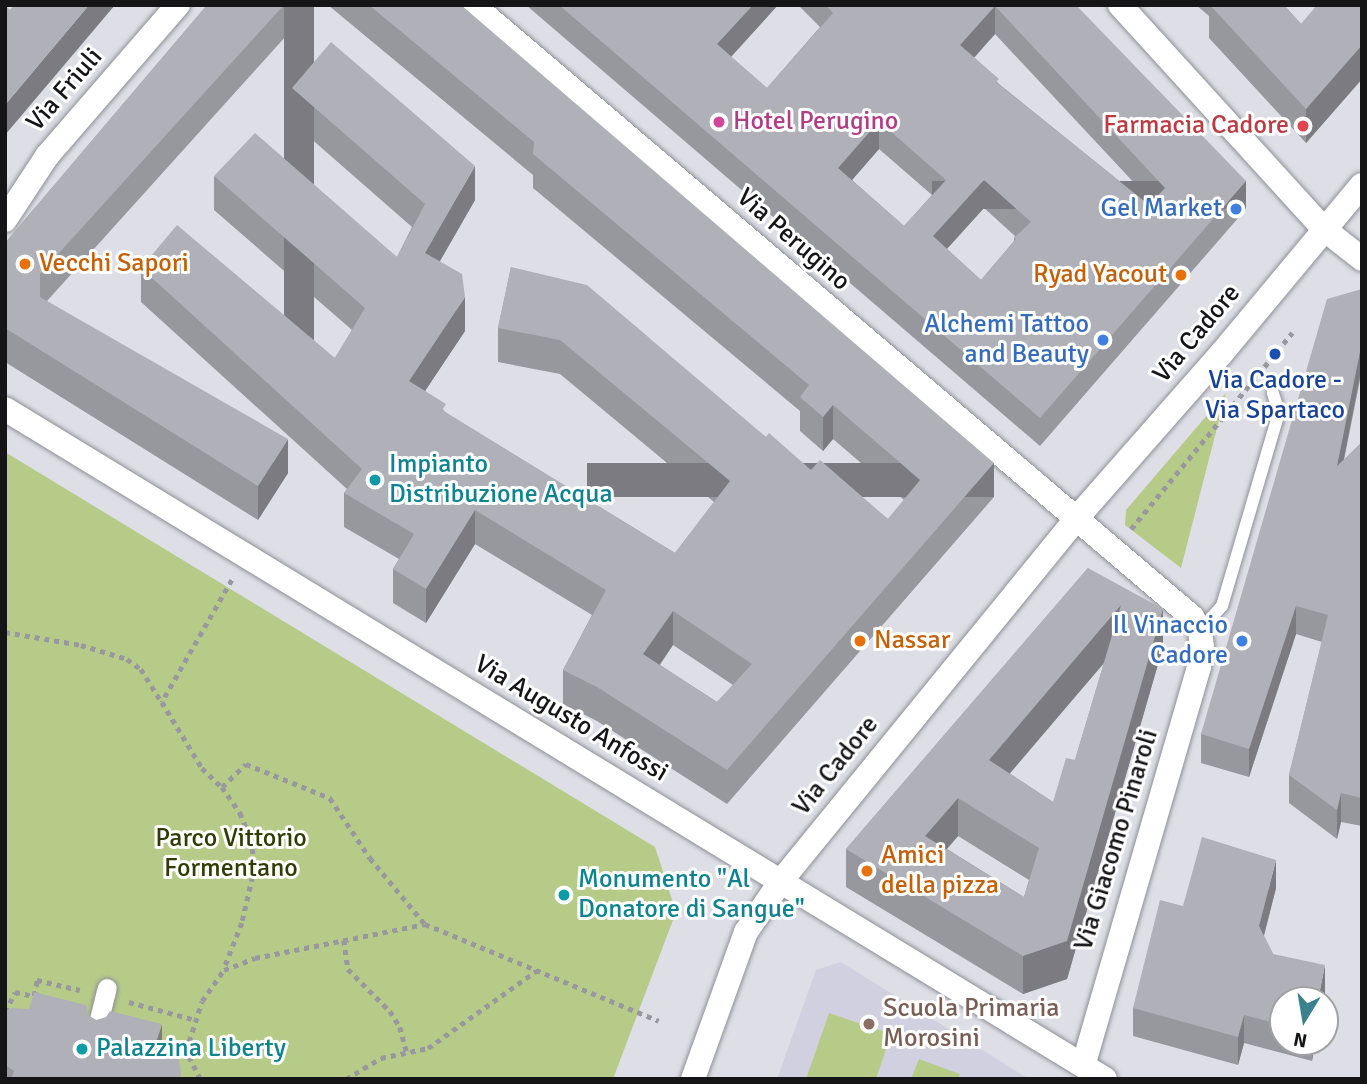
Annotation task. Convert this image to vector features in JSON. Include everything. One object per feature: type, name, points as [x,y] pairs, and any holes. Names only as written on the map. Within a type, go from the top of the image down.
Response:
[{"type":"street","name":"Via Friuli","points":[[5,220],[47,156],[178,5]]},
{"type":"street","name":"Via Perugino","points":[[473,5],[1075,520]]},
{"type":"street","points":[[1122,6],[1324,229],[1362,259]]},
{"type":"street","name":"Via Cadore","points":[[693,1079],[746,932],[781,881],[1075,520],[1221,354],[1362,185]]},
{"type":"street","name":"Via Augusto Anfossi","points":[[5,409],[1105,1079]]},
{"type":"street","points":[[1075,520],[1192,617],[1200,631]]},
{"type":"street","name":"Via Giacomo Pinaroli","points":[[1083,1065],[1199,667],[1202,647],[1200,631]]},
{"type":"street","points":[[97,1023],[107,988]]},
{"type":"lane","points":[[1200,631],[1222,606],[1279,412],[1273,393]]},
{"type":"path","points":[[1128,533],[1292,333]]},
{"type":"path","points":[[162,702],[232,580]]},
{"type":"path","points":[[5,632],[81,645],[127,659],[141,669],[202,768],[222,787],[240,813],[251,839],[255,867],[242,923],[224,970],[202,1001],[186,1051],[200,1079]]},
{"type":"path","points":[[222,787],[246,764],[330,798],[370,858],[425,924],[659,1021]]},
{"type":"path","points":[[224,970],[255,958],[425,924]]},
{"type":"path","points":[[344,940],[348,969],[390,1011],[400,1027],[407,1053]]},
{"type":"path","points":[[346,1079],[381,1058],[428,1048],[536,971]]},
{"type":"shaded area","name":"Scuola Primaria Morosini","points":[[841,962],[1029,1079],[777,1079],[816,970]]},
{"type":"green space","points":[[1226,393],[1181,568],[1125,525],[1126,510]]},
{"type":"green space","name":"Parco Vittorio Formentano","points":[[5,452],[655,847],[676,912],[613,1079],[5,1079]]},
{"type":"green space","points":[[829,1013],[891,1034],[876,1079],[806,1079]]},
{"type":"green space","points":[[919,1059],[960,1074],[958,1079],[911,1079]]},
{"type":"building","points":[[5,5],[10,10],[14,5],[89,5],[5,105]]},
{"type":"building","points":[[207,5],[284,5],[40,274],[40,297],[288,439],[258,486],[5,328],[5,243]]},
{"type":"building","points":[[369,5],[461,5],[994,463],[727,770],[597,687],[563,670],[606,590],[475,510],[426,589],[393,569],[414,534],[344,493],[362,469],[141,268],[177,225],[335,358],[365,308],[214,176],[255,133],[397,257],[425,204],[292,88],[331,42],[475,166],[425,253],[462,274],[465,297],[409,381],[446,404],[442,410],[675,553],[730,481],[560,340],[498,328],[511,267],[587,285],[766,437],[769,433],[811,470],[820,460],[888,519],[920,480],[833,405],[823,417],[800,397],[809,385],[533,154],[534,142]],"holes":[[[673,611],[752,664],[717,702],[643,654]]]},
{"type":"building","points":[[559,5],[753,5],[717,44],[767,88],[833,13],[826,5],[1076,5],[1246,181],[1040,418]],"holes":[[[995,6],[1165,188],[1149,205],[996,82],[999,79],[960,45]],[[879,121],[946,180],[904,226],[838,168]],[[984,180],[1031,222],[1014,238],[1016,239],[981,280],[933,236]]]},
{"type":"building","points":[[1210,5],[1284,5],[1301,24],[1317,5],[1362,5],[1362,45],[1306,109]]},
{"type":"building","points":[[1362,289],[1362,342],[1337,466],[1362,442],[1362,798],[1341,793],[1337,810],[1289,775],[1328,615],[1296,606],[1249,749],[1201,734],[1327,299]]},
{"type":"building","points":[[1088,568],[1163,609],[1067,941],[1023,956],[846,849]],"holes":[[[1121,605],[1075,760],[1066,758],[1053,802],[989,760]],[[958,798],[1039,848],[1024,897],[925,836]]]},
{"type":"building","points":[[1202,837],[1276,860],[1259,926],[1273,954],[1325,965],[1321,986],[1269,986],[1269,1021],[1244,1015],[1238,1037],[1133,1008],[1160,900],[1183,906]]},
{"type":"building","name":"Palazzina Liberty","points":[[34,992],[86,1005],[89,1016],[96,1020],[106,1017],[110,1011],[162,1024],[156,1042],[174,1053],[179,1060],[180,1079],[11,1079],[14,1071],[5,1065],[5,1011],[11,1008],[29,1009]]},
{"type":"place","name":"Hotel Perugino","points":[[719,122]]},
{"type":"place","name":"Farmacia Cadore","points":[[1303,126]]},
{"type":"place","name":"Gel Market","points":[[1236,209]]},
{"type":"place","name":"Vecchi Sapori","points":[[25,264]]},
{"type":"place","name":"Ryad Yacout","points":[[1181,275]]},
{"type":"place","name":"Alchemi Tattoo and Beauty","points":[[1103,340]]},
{"type":"place","name":"Via Cadore - Via Spartaco","points":[[1275,354]]},
{"type":"place","name":"Impianto Distribuzione Acqua","points":[[375,480]]},
{"type":"place","name":"Nassar","points":[[860,641]]},
{"type":"place","name":"Il Vinaccio Cadore","points":[[1242,641]]},
{"type":"place","name":"Amici della pizza","points":[[867,871]]},
{"type":"place","name":"Monumento \"Al Donatore di Sangue\"","points":[[564,895]]},
{"type":"place","name":"Scuola Primaria Morosini","points":[[869,1024]]},
{"type":"place","name":"Palazzina Liberty","points":[[82,1049]]}]
